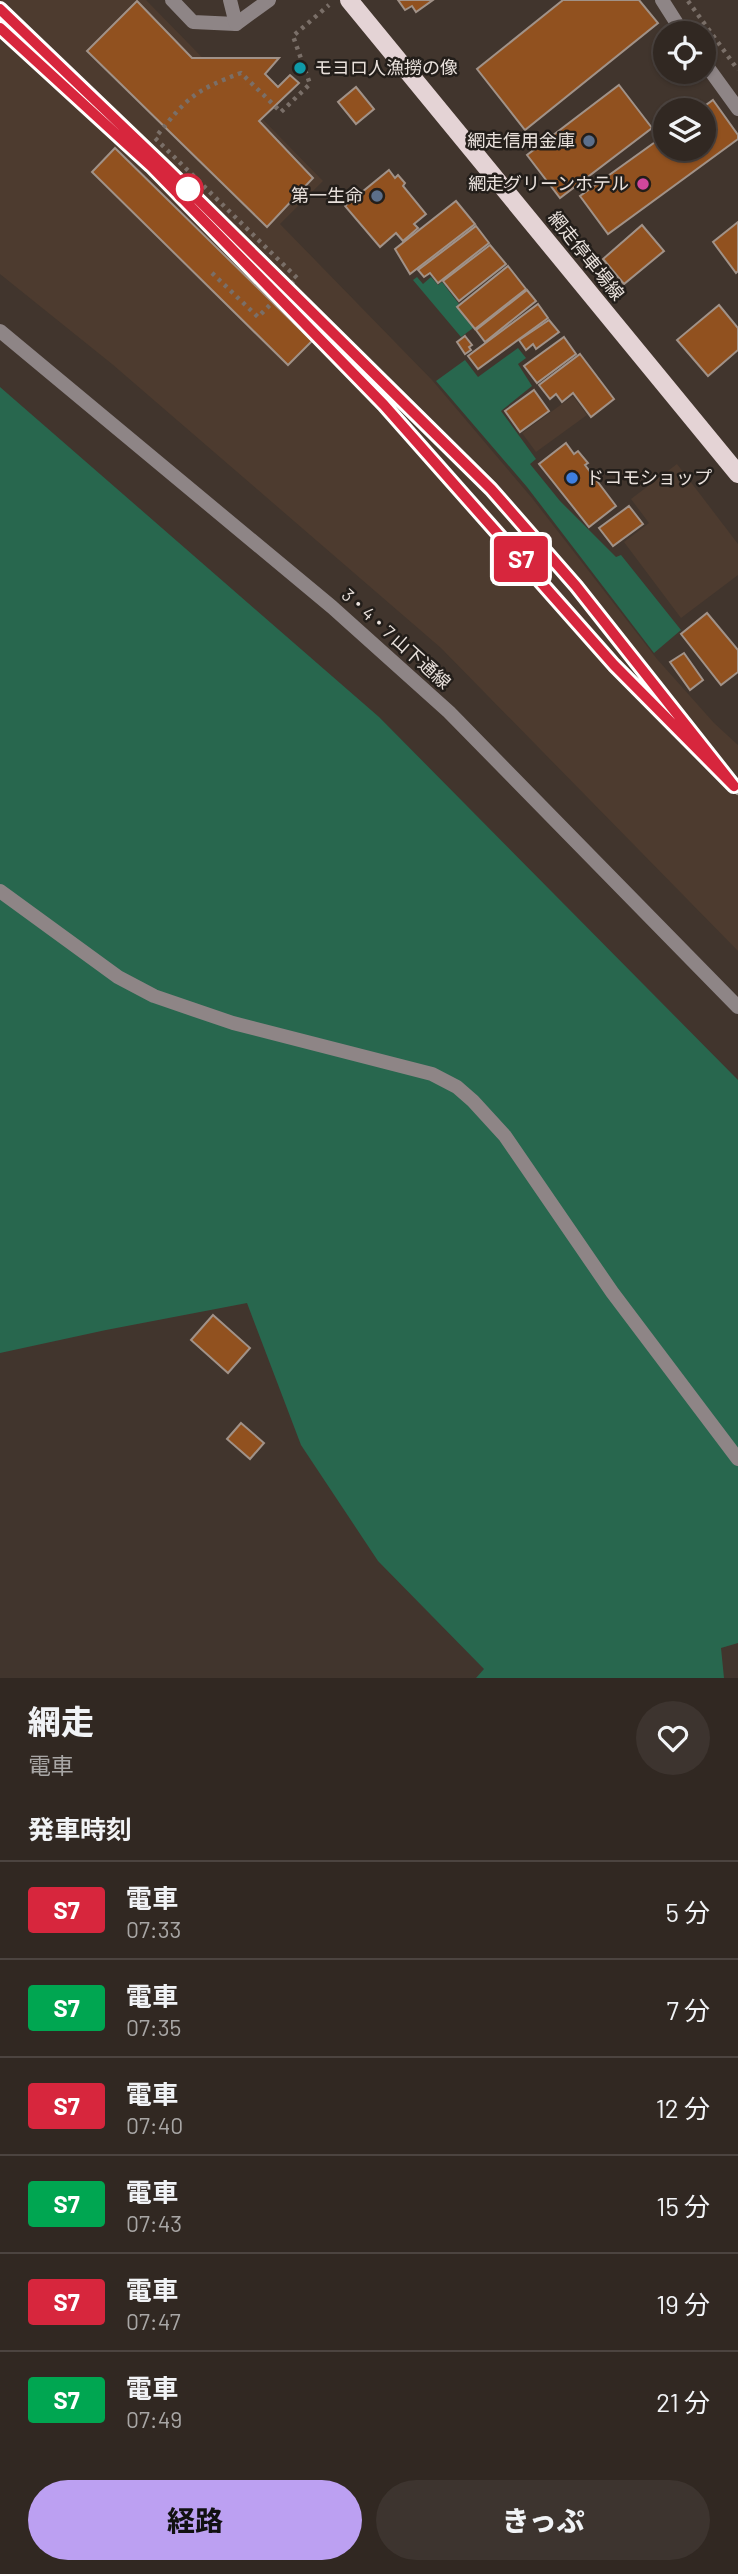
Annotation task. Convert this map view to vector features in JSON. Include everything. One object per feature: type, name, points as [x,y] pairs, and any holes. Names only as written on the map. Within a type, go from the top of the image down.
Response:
[{"type":"main road","name":"網走停車場線","points":[[349,0],[738,474]]},
{"type":"street","points":[[172,0],[193,22],[236,24],[269,0]]},
{"type":"street","points":[[230,0],[236,24]]},
{"type":"street","points":[[662,0],[675,21]]},
{"type":"street","points":[[716,79],[738,109]]},
{"type":"street","name":"3・4・7 山下通線","points":[[0,331],[332,607],[449,712],[738,1007]]},
{"type":"street","points":[[0,891],[118,977],[154,996],[233,1023],[432,1074],[457,1087],[505,1136],[612,1292],[738,1459]]},
{"type":"path","points":[[212,273],[258,317],[297,278],[155,138],[184,102],[206,86],[241,73],[281,112],[310,85],[293,36],[335,0]]},
{"type":"path","points":[[688,0],[738,70]]},
{"type":"shaded area","points":[[0,0],[146,0],[323,181],[280,224],[432,380],[532,498],[657,659],[714,723],[738,745],[738,951],[441,648],[112,364],[0,274]]},
{"type":"shaded area","points":[[573,396],[587,415],[536,452],[522,433]]},
{"type":"shaded area","points":[[677,464],[738,544],[738,575],[681,618],[624,542],[649,523],[631,499]]},
{"type":"green space","points":[[417,277],[423,284],[431,277],[438,285],[442,282],[459,304],[456,307],[473,328],[461,337],[413,280]]},
{"type":"green space","points":[[518,348],[526,358],[518,364],[532,386],[501,411],[536,459],[530,464],[560,501],[616,557],[621,555],[681,630],[654,653],[527,487],[436,381],[465,360],[478,377]]},
{"type":"green space","points":[[0,387],[379,717],[738,1080],[738,1643],[721,1648],[724,1678],[476,1678],[484,1669],[378,1561],[301,1445],[247,1303],[0,1353]]},
{"type":"building","points":[[398,0],[433,0],[416,12],[412,6],[405,10]]},
{"type":"building","points":[[563,0],[639,0],[656,21],[653,21],[653,27],[525,130],[477,69]]},
{"type":"building","points":[[137,1],[192,58],[279,58],[265,74],[278,87],[290,75],[299,83],[259,121],[313,178],[267,227],[87,51]]},
{"type":"building","points":[[619,85],[652,128],[560,198],[527,155]]},
{"type":"building","points":[[356,87],[374,109],[356,124],[338,102]]},
{"type":"building","points":[[716,104],[738,135],[738,139],[716,155]]},
{"type":"building","points":[[653,144],[653,161],[708,161],[608,234],[580,196]]},
{"type":"building","points":[[115,148],[312,341],[288,365],[92,172]]},
{"type":"building","points":[[389,170],[395,178],[398,175],[405,183],[403,186],[426,214],[414,224],[418,228],[403,241],[396,233],[380,247],[345,206]]},
{"type":"building","points":[[456,201],[475,224],[410,274],[395,249]]},
{"type":"building","points":[[738,222],[738,271],[736,273],[713,242]]},
{"type":"building","points":[[642,225],[664,251],[624,284],[603,259]]},
{"type":"building","points":[[476,226],[489,243],[438,283],[430,273],[424,277],[418,270]]},
{"type":"building","points":[[490,245],[506,264],[459,301],[443,281]]},
{"type":"building","points":[[508,266],[526,289],[475,329],[457,307]]},
{"type":"building","points":[[527,290],[536,301],[485,342],[476,330]]},
{"type":"building","points":[[538,304],[548,318],[478,369],[468,356]]},
{"type":"building","points":[[719,305],[738,328],[738,350],[708,376],[677,340]]},
{"type":"building","points":[[549,320],[559,332],[536,349],[533,344],[526,350],[519,340]]},
{"type":"building","points":[[465,336],[472,345],[469,347],[471,350],[465,354],[457,342]]},
{"type":"building","points":[[564,337],[576,354],[537,383],[524,366]]},
{"type":"building","points":[[580,354],[614,399],[591,417],[573,393],[562,402],[556,394],[550,399],[539,385]]},
{"type":"building","points":[[534,390],[549,411],[520,432],[505,411]]},
{"type":"building","points":[[566,443],[574,454],[578,451],[588,463],[585,465],[616,506],[589,527],[539,464]]},
{"type":"building","points":[[629,506],[643,524],[613,546],[599,528]]},
{"type":"building","points":[[707,613],[738,650],[738,672],[721,685],[681,634]]},
{"type":"building","points":[[684,653],[703,680],[690,690],[670,662]]},
{"type":"building","points":[[213,1315],[250,1348],[228,1373],[191,1340]]},
{"type":"building","points":[[241,1423],[264,1443],[250,1459],[227,1439]]},
{"type":"railway","points":[[0,9],[148,150],[491,489],[576,586],[738,791]]},
{"type":"railway","points":[[0,28],[132,149]]},
{"type":"railway","points":[[174,190],[384,405],[614,665],[680,732]]},
{"type":"train","name":"S7","points":[[0,9],[167,169],[491,489],[576,586],[734,786],[614,665],[384,405],[151,166],[0,28]]},
{"type":"place","name":"モヨロ人漁撈の像","points":[[300,68]]},
{"type":"place","name":"網走信用金庫","points":[[589,141]]},
{"type":"place","name":"網走グリーンホテル","points":[[643,184]]},
{"type":"place","name":"第一生命","points":[[377,196]]},
{"type":"place","name":"ドコモショップ","points":[[572,478]]}]
